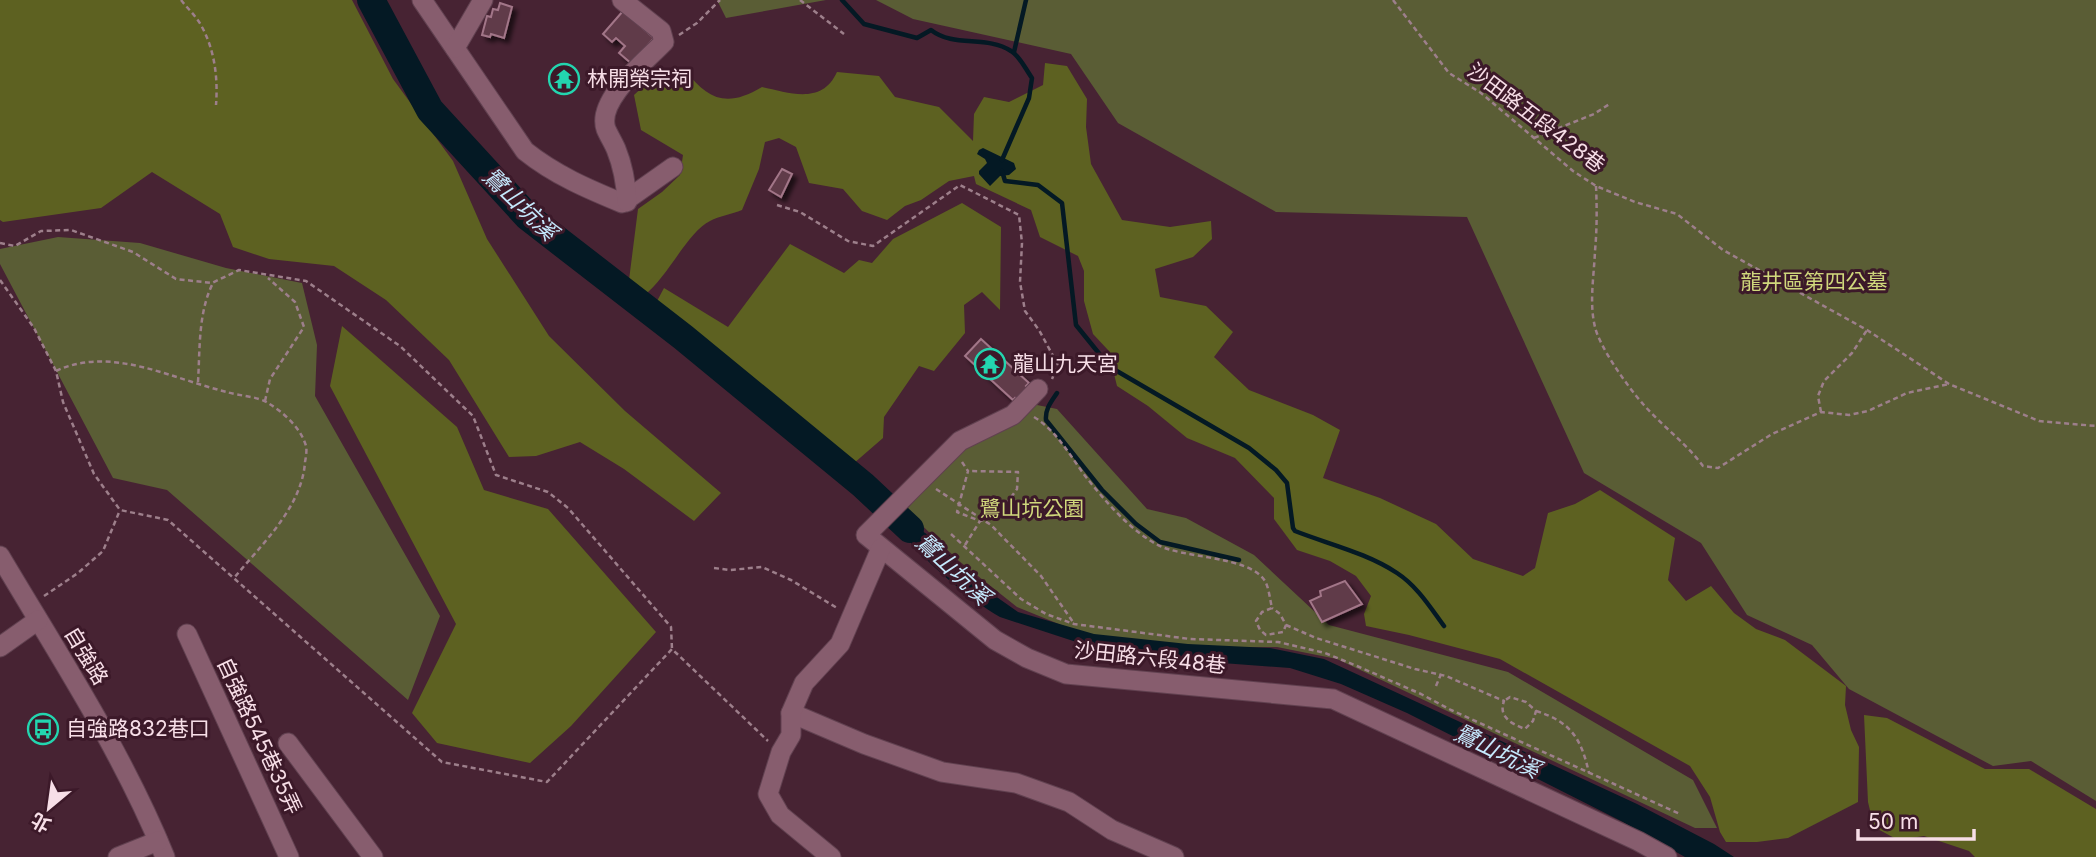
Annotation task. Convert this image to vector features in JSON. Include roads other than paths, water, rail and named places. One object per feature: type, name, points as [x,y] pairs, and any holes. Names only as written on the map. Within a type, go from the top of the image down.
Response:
[{"type":"street","points":[[422,0],[525,151],[542,165],[576,184],[622,203],[673,167]]},
{"type":"street","points":[[455,48],[483,0]]},
{"type":"street","points":[[622,0],[661,31],[664,43],[625,78],[610,101],[607,113],[605,126],[625,178],[627,202]]},
{"type":"street","points":[[831,857],[780,815],[768,794],[781,752],[791,735],[791,713],[804,683],[840,644],[874,542],[907,495],[960,441],[1013,415],[1038,389]]},
{"type":"street","name":"沙田路六段48巷","points":[[874,542],[995,640],[1027,658],[1066,674],[1334,699],[1667,857]]},
{"type":"street","name":"自強路","points":[[0,556],[106,734],[162,849]]},
{"type":"street","points":[[0,647],[33,613]]},
{"type":"street","name":"自強路545巷35弄","points":[[187,634],[289,857]]},
{"type":"street","points":[[791,713],[864,744],[942,772],[1016,783],[1069,802],[1112,830],[1174,857]]},
{"type":"street","name":"自強路545巷35弄","points":[[288,743],[373,857]]},
{"type":"street","points":[[118,857],[162,849]]},
{"type":"water","points":[[983,148],[1014,163],[1016,169],[1009,175],[1000,176],[990,186],[979,174],[987,163],[977,154]]},
{"type":"water","points":[[895,514],[933,538],[981,586],[1018,612],[1094,634],[1188,644],[1270,648],[1324,659],[1637,804],[1734,857],[1685,857],[1623,822],[1407,713],[1341,684],[1290,668],[1116,655],[1000,617],[962,591],[935,568],[912,545]]},
{"type":"waterway","name":"鷺山坑溪","points":[[371,0],[430,110],[528,217],[683,337],[863,485],[910,529]]},
{"type":"waterway","points":[[842,0],[864,24],[917,38],[931,30],[950,39],[1001,46],[1017,56],[1032,78],[1029,98],[1002,160]]},
{"type":"waterway","points":[[1014,52],[1026,0]]},
{"type":"waterway","points":[[1002,171],[1005,181],[1038,185],[1062,203],[1076,325],[1110,367],[1249,448],[1276,470],[1287,483],[1295,531],[1360,554],[1397,573],[1417,590],[1444,626]]},
{"type":"waterway","points":[[1057,393],[1047,409],[1046,420],[1102,490],[1136,524],[1160,542],[1239,560]]},
{"type":"place","name":"林開榮宗祠","points":[[564,79]]},
{"type":"place","name":"龍山九天宮","points":[[990,364]]},
{"type":"place","name":"自強路832巷口","points":[[43,729]]},
{"type":"park label","name":"龍井區第四公墓","points":[[1814,282]]},
{"type":"park label","name":"鷺山坑公園","points":[[1032,509]]}]
